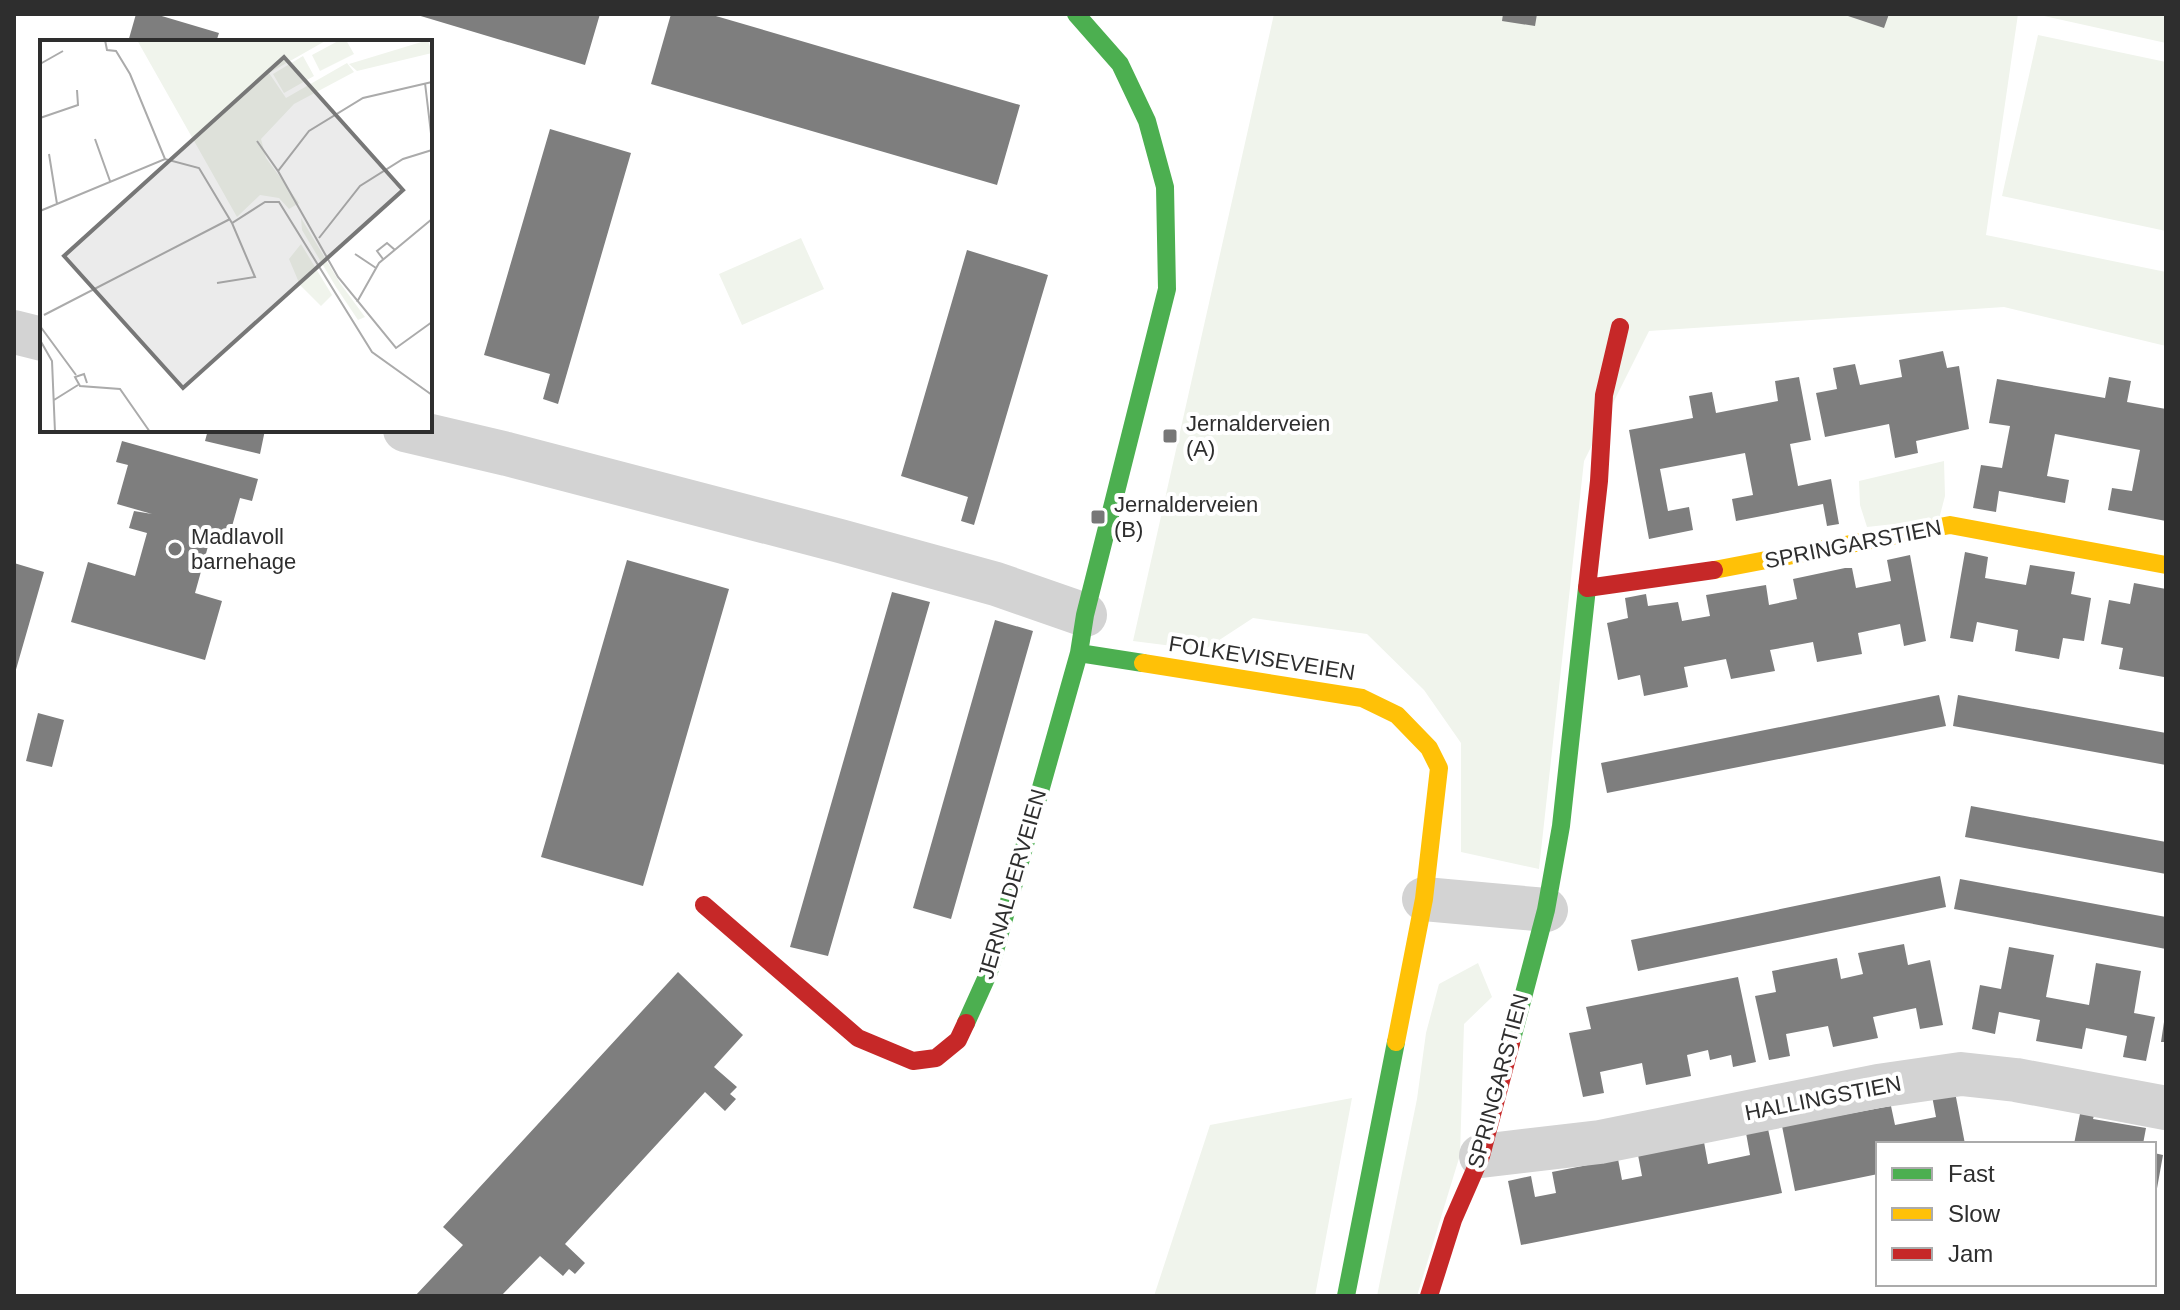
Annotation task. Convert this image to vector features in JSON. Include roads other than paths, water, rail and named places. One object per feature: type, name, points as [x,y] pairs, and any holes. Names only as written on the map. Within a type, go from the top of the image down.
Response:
[{"type":"street","points":[[414,432],[996,584],[1082,634],[1167,289],[1165,187],[1147,121],[1120,64],[1076,14]]},
{"type":"street","name":"SPRINGARSTIEN","points":[[1429,1296],[1453,1220],[1481,1156],[1546,910],[1561,826],[1599,481],[1604,395],[1620,327]]},
{"type":"street","points":[[14,332],[40,338]]},
{"type":"street","name":"SPRINGARSTIEN","points":[[1587,588],[1762,562],[1950,525],[2166,565]]},
{"type":"street","name":"FOLKEVISEVEIEN","points":[[1082,634],[1317,693],[1362,698],[1397,715],[1429,748],[1439,768],[1424,899],[1346,1296]]},
{"type":"street","name":"JERNALDERVEIEN","points":[[704,905],[858,1038],[913,1061],[936,1058],[958,1040],[989,972],[1082,634]]},
{"type":"street","points":[[1424,899],[1546,910]]},
{"type":"street","name":"HALLINGSTIEN","points":[[1481,1156],[1600,1142],[1853,1091],[1961,1074],[2016,1080],[2166,1108]]},
{"type":"place","name":"Jernalderveien (A)","points":[[1170,436]]},
{"type":"place","name":"Jernalderveien (B)","points":[[1098,517]]},
{"type":"place","name":"Madlavoll barnehage","points":[[175,549]]}]
